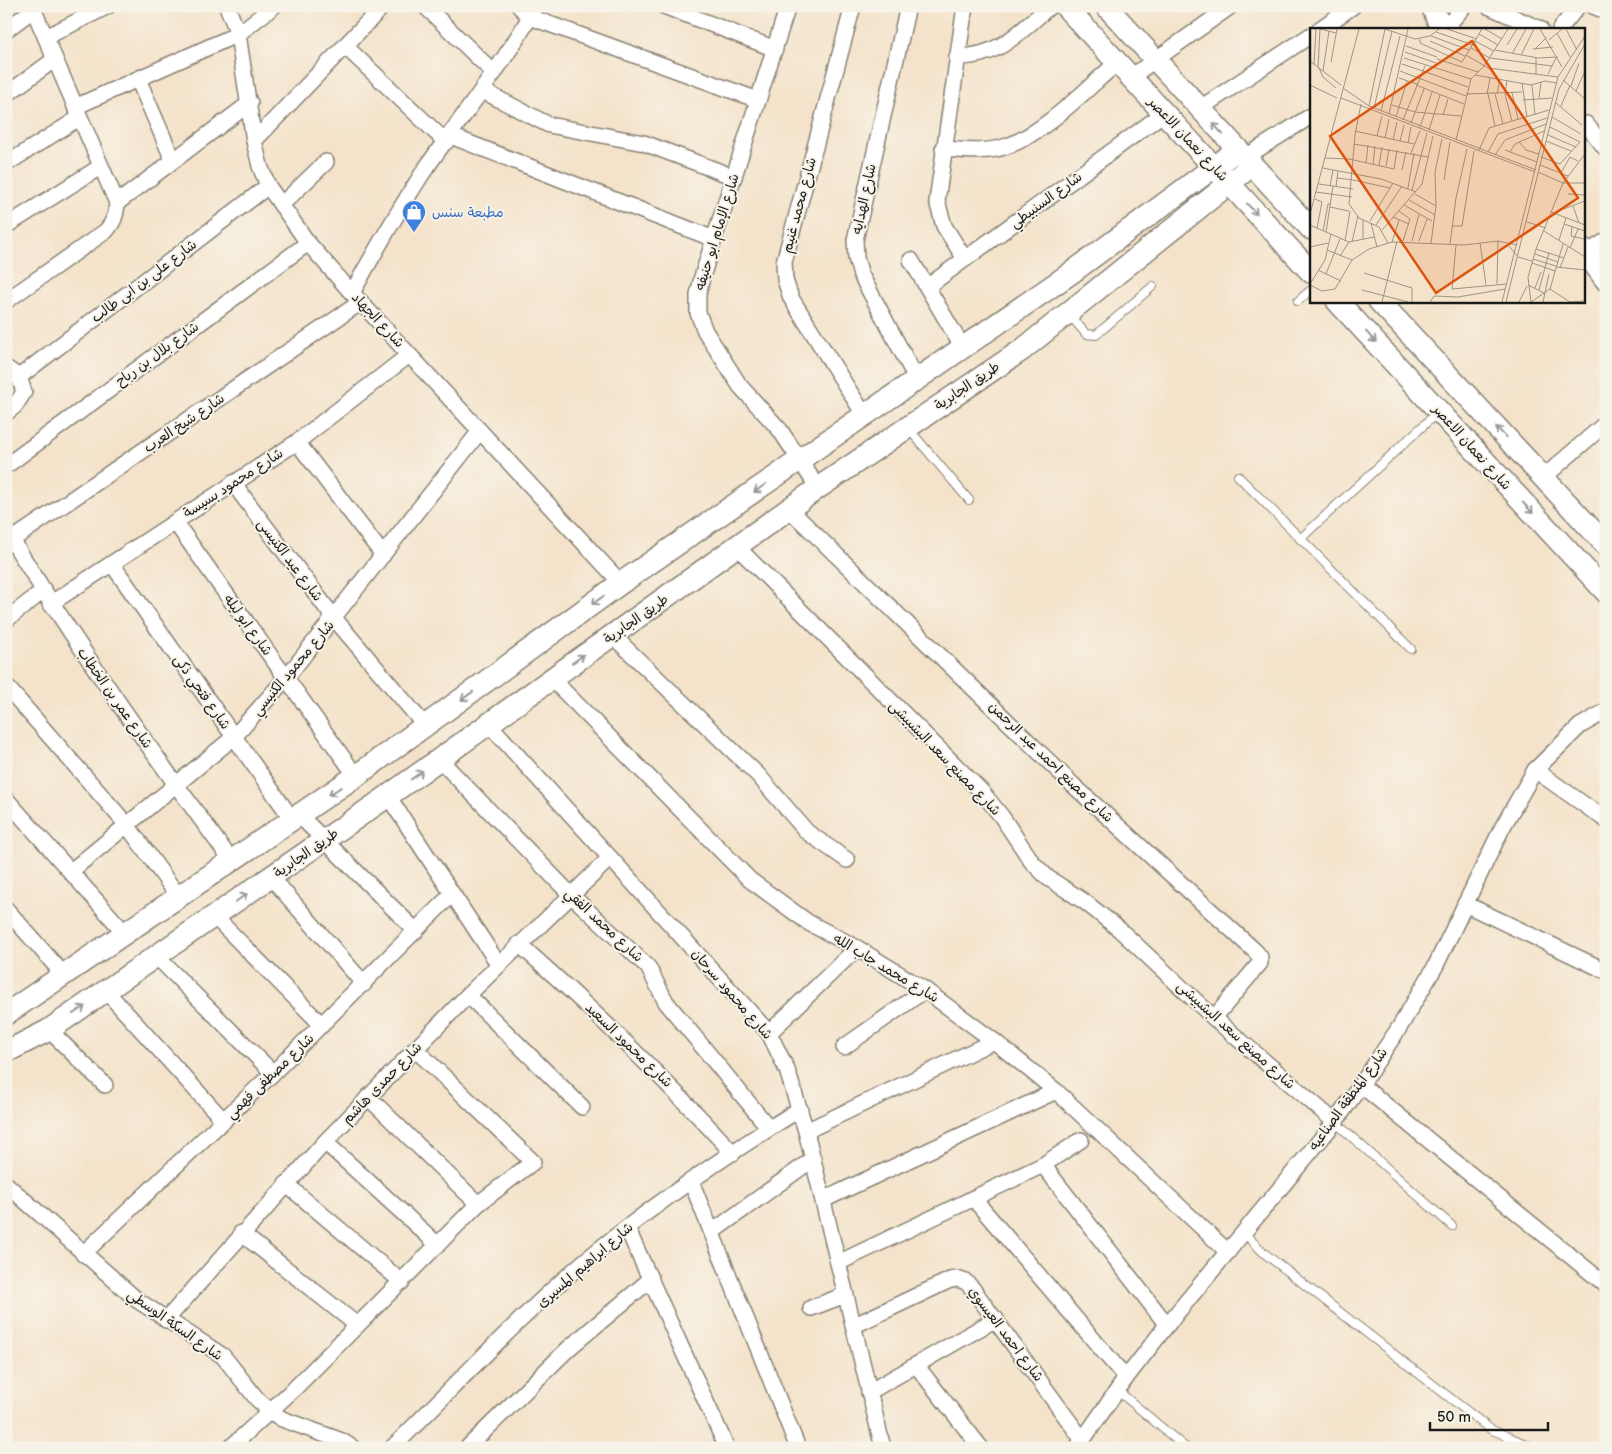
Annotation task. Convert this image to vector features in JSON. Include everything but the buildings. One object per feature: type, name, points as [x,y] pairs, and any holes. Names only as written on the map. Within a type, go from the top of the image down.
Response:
[{"type":"street","points":[[46,36],[108,6]]},
{"type":"street","name":"شارع الجهاد","points":[[227,6],[238,34],[250,102],[254,141],[260,166],[268,186],[308,243],[621,583]]},
{"type":"street","points":[[6,164],[77,113],[138,79],[238,34],[274,6]]},
{"type":"street","points":[[254,141],[383,6]]},
{"type":"street","points":[[425,6],[494,73]]},
{"type":"street","points":[[664,6],[775,49]]},
{"type":"street","name":"شارع الإمام ابو حنيفه","points":[[788,6],[714,239],[698,295],[698,313],[705,330],[740,386],[780,430],[818,488]]},
{"type":"street","name":"شارع محمد غنيم","points":[[854,6],[784,262],[785,280],[791,298],[865,416]]},
{"type":"street","name":"شارع الهدايه","points":[[908,6],[855,240],[856,258],[861,275],[917,380]]},
{"type":"street","points":[[964,259],[944,226],[937,201],[965,6]]},
{"type":"street","points":[[957,57],[988,54],[1002,46],[1050,6]]},
{"type":"street","name":"شارع نعمان الاعصر","points":[[1065,6],[1310,271]]},
{"type":"street","points":[[943,149],[978,151],[1003,148],[1026,138],[1124,70],[1155,60],[1231,6]]},
{"type":"street","points":[[1321,28],[1354,6]]},
{"type":"street","points":[[1432,6],[1443,28]]},
{"type":"street","points":[[1444,28],[1464,6]]},
{"type":"street","points":[[1488,6],[1538,28]]},
{"type":"street","points":[[1592,6],[1606,11]]},
{"type":"street","points":[[6,30],[33,8],[117,203],[113,224],[106,231],[6,300]]},
{"type":"street","points":[[1561,28],[1573,9]]},
{"type":"street","points":[[357,298],[400,210],[494,73],[528,10],[758,100]]},
{"type":"street","points":[[1097,40],[1113,14]]},
{"type":"street","name":"شارع نعمان الاعصر","points":[[1113,14],[1310,228]]},
{"type":"street","points":[[1200,109],[1310,36]]},
{"type":"street","points":[[346,46],[448,139],[714,239]]},
{"type":"street","points":[[6,95],[55,59]]},
{"type":"street","points":[[138,79],[173,160]]},
{"type":"street","points":[[483,90],[554,126],[644,143],[734,176]]},
{"type":"street","points":[[117,203],[250,102]]},
{"type":"street","name":"شارع السنبيطي","points":[[927,287],[1164,113]]},
{"type":"street","points":[[1244,158],[1310,117]]},
{"type":"street","points":[[1586,124],[1606,149]]},
{"type":"street","name":"طريق الجابرية","points":[[7,1011],[356,776],[426,727],[621,583],[1244,158]]},
{"type":"street","points":[[281,205],[326,162]]},
{"type":"street","points":[[6,226],[100,167]]},
{"type":"street","name":"طريق الجابرية","points":[[6,1052],[48,1030],[271,877],[388,796],[818,488],[1022,350],[1068,313],[1221,175]]},
{"type":"street","name":"شارع على بن ابى طالب","points":[[19,377],[268,186]]},
{"type":"street","name":"شارع بلال بن رباح","points":[[6,466],[308,243]]},
{"type":"street","points":[[1596,244],[1606,280]]},
{"type":"street","points":[[911,260],[963,348]]},
{"type":"street","name":"شارع شيخ العرب","points":[[8,538],[357,298]]},
{"type":"street","name":"شارع نعمان الاعصر","points":[[1338,302],[1606,592]]},
{"type":"street","points":[[1379,302],[1606,544]]},
{"type":"street","name":"شارع محمود بسيسة","points":[[6,620],[112,564],[296,442],[410,354]]},
{"type":"street","points":[[6,368],[19,377],[24,392],[21,400],[6,413]]},
{"type":"street","points":[[1544,477],[1606,423]]},
{"type":"street","name":"شارع محمود الكنيسي","points":[[70,871],[234,737],[286,678],[480,431]]},
{"type":"street","points":[[296,442],[383,555]]},
{"type":"street","points":[[1503,481],[1528,461]]},
{"type":"street","name":"شارع عيد الكنيسى","points":[[233,483],[334,618],[426,727]]},
{"type":"street","name":"شارع مصنع احمد عبد الرحمن","points":[[789,509],[1073,785],[1256,952],[1260,957],[1260,963],[1214,1018]]},
{"type":"street","name":"شارع ابو ليله","points":[[175,522],[356,776]]},
{"type":"street","name":"شارع عمر بن الخطاب","points":[[8,538],[175,785],[231,860]]},
{"type":"street","name":"شارع مصنع سعد البشبيشى","points":[[737,547],[982,792],[1002,817],[1032,862],[1048,878],[1086,902],[1120,930],[1214,1018],[1335,1122]]},
{"type":"street","name":"شارع فتحي ذكى","points":[[112,564],[234,737],[296,817],[416,931]]},
{"type":"street","points":[[612,635],[758,775],[808,832],[846,860]]},
{"type":"street","name":"شارع محمد جاب الله","points":[[552,678],[750,880],[809,923],[856,948],[925,990],[994,1041],[1056,1091],[1228,1252]]},
{"type":"street","points":[[6,686],[127,825],[178,896]]},
{"type":"street","name":"شارع المنطقة الصناعيه","points":[[1080,1443],[1117,1390],[1167,1325],[1335,1122],[1361,1085],[1399,1028],[1435,967],[1502,828],[1535,770],[1580,726],[1606,711]]},
{"type":"street","name":"شارع المنطقة الصناعيه","points":[[1580,726],[1606,718]]},
{"type":"street","name":"شارع محمود سرحان","points":[[488,724],[770,1033],[787,1070],[806,1131],[882,1448]]},
{"type":"street","name":"شارع محمد الفقي","points":[[439,759],[571,895],[648,967],[666,1002],[768,1128]]},
{"type":"street","points":[[1535,770],[1606,820]]},
{"type":"street","points":[[388,796],[498,965]]},
{"type":"street","points":[[6,799],[124,932]]},
{"type":"street","name":"شارع حمدى هاشم","points":[[166,1320],[241,1233],[324,1142],[519,944],[610,858]]},
{"type":"street","points":[[271,877],[364,984]]},
{"type":"street","name":"شارع مصطفى فهمي","points":[[84,1254],[322,1026],[452,894]]},
{"type":"street","points":[[1465,904],[1606,971]]},
{"type":"street","points":[[6,909],[63,974]]},
{"type":"street","points":[[214,916],[322,1026]]},
{"type":"street","name":"شارع محمود السعيد","points":[[519,944],[594,1010],[666,1079],[733,1153]]},
{"type":"street","points":[[770,1033],[856,948]]},
{"type":"street","points":[[156,956],[273,1073]]},
{"type":"street","points":[[844,1047],[925,990]]},
{"type":"street","points":[[106,991],[224,1121]]},
{"type":"street","points":[[468,995],[582,1107]]},
{"type":"street","points":[[48,1030],[105,1086]]},
{"type":"street","points":[[806,1131],[994,1041]]},
{"type":"street","points":[[230,1448],[402,1282],[478,1204],[533,1162],[415,1049]]},
{"type":"street","points":[[1361,1085],[1606,1285]]},
{"type":"street","points":[[823,1200],[1056,1091]]},
{"type":"street","points":[[368,1097],[478,1204]]},
{"type":"street","name":"شارع ابراهيم المسيرى","points":[[392,1448],[545,1298],[627,1228],[768,1128],[800,1109]]},
{"type":"street","points":[[838,1263],[1043,1165],[1081,1140]]},
{"type":"street","points":[[324,1142],[438,1244]]},
{"type":"street","points":[[712,1232],[813,1160]]},
{"type":"street","points":[[1043,1165],[1167,1325]]},
{"type":"street","points":[[691,1181],[798,1448]]},
{"type":"street","name":"شارع السكة الوسطي","points":[[6,1184],[110,1278],[166,1320],[223,1356],[257,1400],[270,1411],[282,1419],[353,1448]]},
{"type":"street","points":[[286,1184],[402,1282]]},
{"type":"street","points":[[973,1198],[1126,1378]]},
{"type":"street","points":[[627,1228],[727,1448]]},
{"type":"street","points":[[241,1233],[357,1325]]},
{"type":"street","points":[[467,1448],[569,1348],[650,1279]]},
{"type":"street","name":"شارع احمد العيسوي","points":[[853,1326],[950,1280],[957,1279],[966,1282],[996,1319],[1080,1443]]},
{"type":"street","points":[[811,1308],[846,1294]]},
{"type":"street","points":[[869,1392],[996,1319]]},
{"type":"street","points":[[916,1365],[981,1448]]},
{"type":"lane","points":[[1068,313],[1086,334],[1096,335],[1153,286]]},
{"type":"lane","points":[[1298,301],[1310,291]]},
{"type":"lane","points":[[1300,539],[1439,411]]},
{"type":"lane","points":[[907,426],[969,500]]},
{"type":"lane","points":[[1238,476],[1411,649]]},
{"type":"lane","points":[[1335,1122],[1452,1226]]},
{"type":"lane","points":[[1243,1232],[1264,1253],[1490,1429],[1535,1448]]},
{"type":"lane","points":[[1117,1390],[1186,1448]]},
{"type":"place","name":"مطبعة سنس","points":[[414,233]]}]
